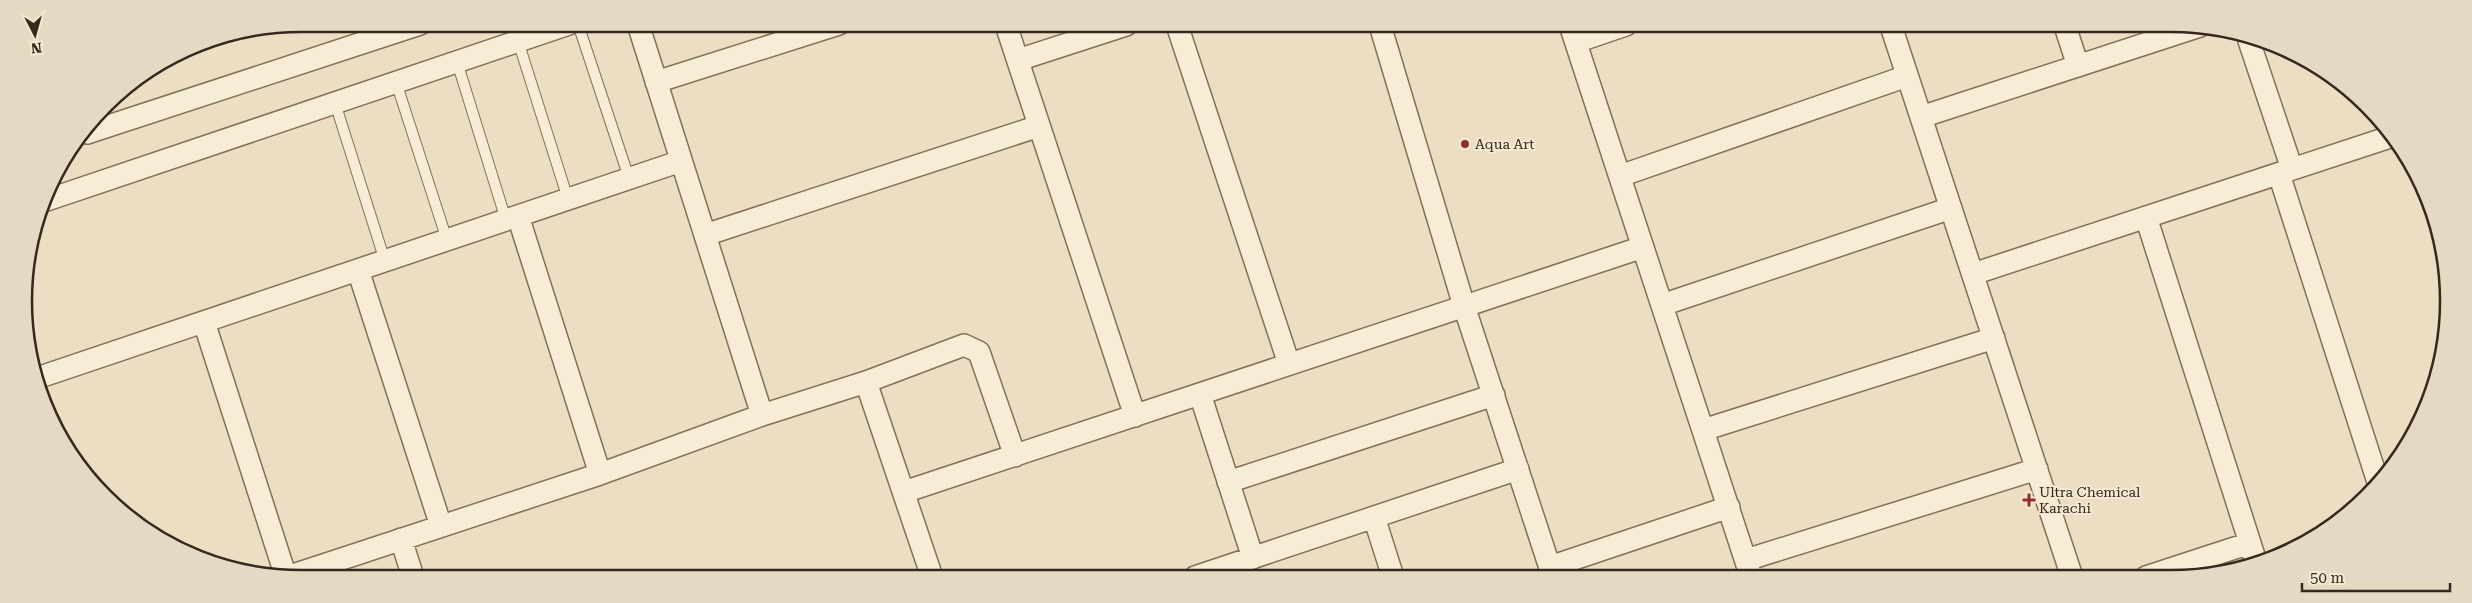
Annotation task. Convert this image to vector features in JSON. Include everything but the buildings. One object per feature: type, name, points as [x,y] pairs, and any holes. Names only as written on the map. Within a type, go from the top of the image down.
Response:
[{"type":"street","points":[[94,131],[393,33]]},
{"type":"street","points":[[54,198],[542,33]]},
{"type":"street","points":[[641,33],[762,415]]},
{"type":"street","points":[[656,82],[811,33]]},
{"type":"street","points":[[1009,33],[1135,416]]},
{"type":"street","points":[[1018,60],[1101,33]]},
{"type":"street","points":[[1180,33],[1289,364]]},
{"type":"street","points":[[1382,33],[1464,306],[1551,570]]},
{"type":"street","points":[[1893,33],[2070,570]]},
{"type":"street","points":[[2067,33],[2078,66]]},
{"type":"street","points":[[1921,118],[2179,33]]},
{"type":"street","points":[[1573,34],[1749,568],[2037,468]]},
{"type":"street","points":[[2250,45],[2285,171],[2376,475]]},
{"type":"street","points":[[1620,176],[1907,76]]},
{"type":"street","points":[[705,235],[1039,126]]},
{"type":"street","points":[[1973,274],[2385,139]]},
{"type":"street","points":[[43,376],[681,161]]},
{"type":"street","points":[[1662,305],[1951,208]]},
{"type":"street","points":[[2146,217],[2253,552],[2176,570]]},
{"type":"street","points":[[512,218],[600,474]]},
{"type":"street","points":[[904,492],[1643,247]]},
{"type":"street","points":[[358,270],[441,526]]},
{"type":"street","points":[[204,322],[284,570]]},
{"type":"street","points":[[1703,430],[1994,338]]},
{"type":"street","points":[[320,570],[401,539],[600,474],[762,415],[866,382],[964,345],[973,347],[979,352],[1016,456]]},
{"type":"street","points":[[866,382],[930,570]]},
{"type":"street","points":[[1200,394],[1253,558]]},
{"type":"street","points":[[1228,482],[1494,396]]},
{"type":"street","points":[[1216,570],[1518,469]]},
{"type":"street","points":[[1557,570],[1729,507]]},
{"type":"street","points":[[1374,517],[1392,570]]},
{"type":"street","points":[[401,539],[411,570]]},
{"type":"lane","points":[[581,33],[628,178]]},
{"type":"lane","points":[[518,41],[568,199]]},
{"type":"lane","points":[[457,62],[512,218]]},
{"type":"lane","points":[[396,82],[446,240]]},
{"type":"lane","points":[[335,103],[385,260]]},
{"type":"place","name":"Aqua Art","points":[[1465,144]]},
{"type":"place","name":"Ultra Chemical Karachi","points":[[2029,500]]}]
